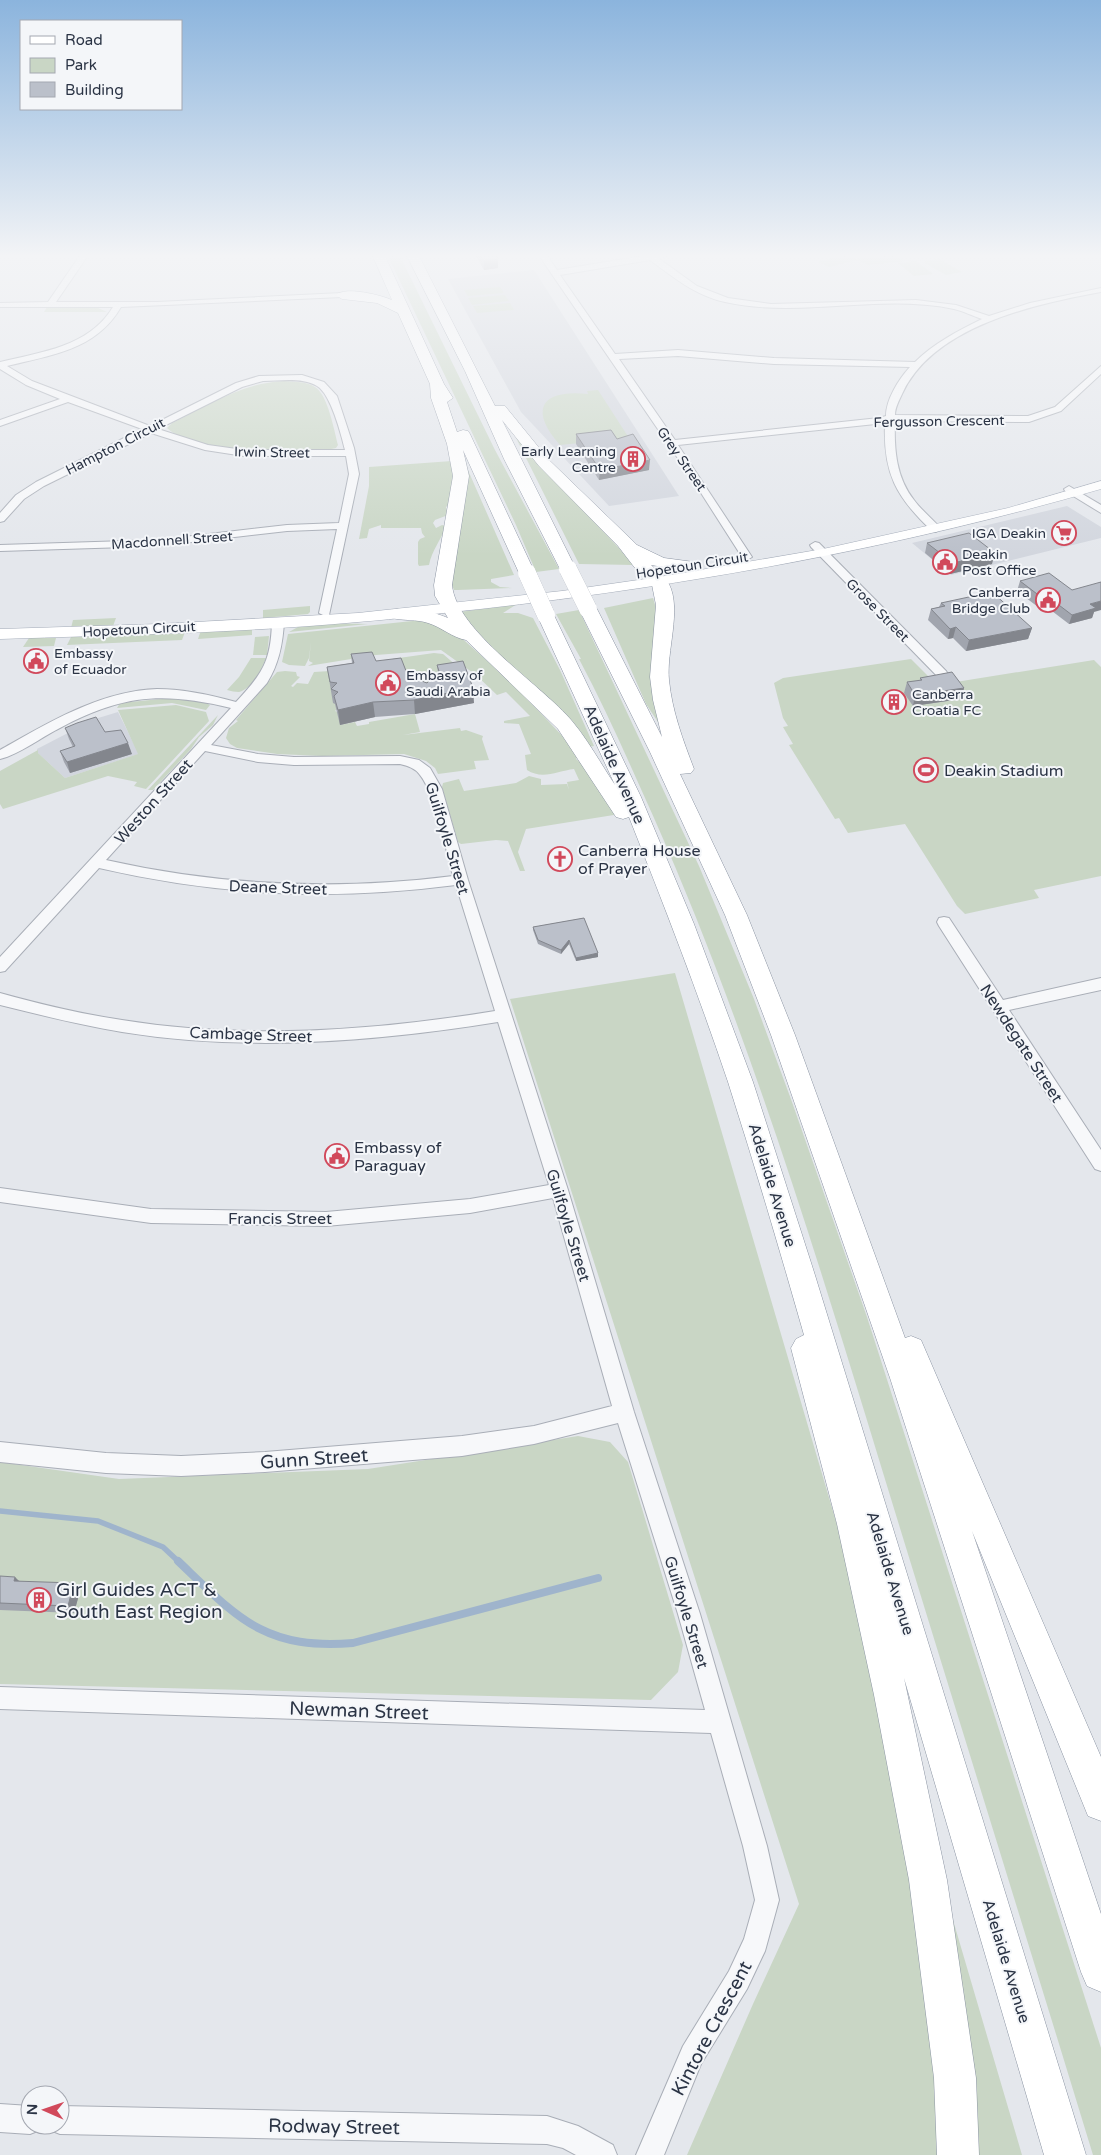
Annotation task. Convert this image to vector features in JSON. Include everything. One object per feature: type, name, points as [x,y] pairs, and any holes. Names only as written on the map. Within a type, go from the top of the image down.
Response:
[{"type":"highway","name":"Adelaide Avenue","points":[[424,355],[437,384],[445,396],[631,797],[683,924],[740,1082],[800,1272],[1065,2155]]},
{"type":"highway","points":[[464,355],[512,459],[660,752],[736,915],[783,1035],[905,1378],[1101,1972]]},
{"type":"highway","points":[[472,371],[526,444],[624,542],[654,577],[664,599],[659,676],[666,716],[678,755],[715,848],[736,915]]},
{"type":"highway","points":[[437,384],[438,398],[454,444],[461,476],[443,585],[448,604],[460,624],[476,642],[565,725],[612,793],[664,877]]},
{"type":"highway","points":[[624,542],[650,560],[688,566]]},
{"type":"highway","points":[[398,614],[415,614],[434,618],[476,642]]},
{"type":"highway","points":[[849,1218],[896,1310],[1101,1803]]},
{"type":"highway","points":[[800,1272],[806,1348],[853,1524],[891,1695],[928,1880],[956,2078],[958,2155]]},
{"type":"main road","name":"Hopetoun Circuit","points":[[1072,492],[1101,480]]},
{"type":"main road","name":"Hopetoun Circuit","points":[[0,634],[159,629],[278,621],[448,604],[654,577],[819,549],[933,526],[1101,485]]},
{"type":"main road","name":"Hopetoun Circuit","points":[[654,577],[688,566],[750,561]]},
{"type":"main road","name":"Hopetoun Circuit","points":[[325,616],[398,614],[448,604]]},
{"type":"street","points":[[0,365],[35,355]]},
{"type":"street","points":[[613,357],[653,355]]},
{"type":"street","points":[[699,355],[774,360],[916,364]]},
{"type":"street","points":[[929,355],[916,364],[900,385],[893,398],[888,418],[892,466],[905,497],[920,515],[933,526]]},
{"type":"street","name":"Grey Street","points":[[613,357],[699,482],[750,561]]},
{"type":"street","name":"Irwin Street","points":[[0,365],[29,383],[68,399],[194,444],[244,454],[350,453]]},
{"type":"street","name":"Fergusson Crescent","points":[[671,443],[881,421],[888,418],[1002,420],[1038,417],[1058,410],[1066,404],[1101,369]]},
{"type":"street","name":"Hampton Circuit","points":[[0,519],[20,497],[40,484],[149,428],[251,380],[274,377],[302,378],[321,384],[332,396],[350,453],[354,474],[325,616]]},
{"type":"street","points":[[0,423],[68,399]]},
{"type":"street","points":[[1072,492],[1101,510]]},
{"type":"street","name":"Macdonnell Street","points":[[0,548],[158,543],[287,528],[343,526]]},
{"type":"street","name":"Grose Street","points":[[819,549],[942,674]]},
{"type":"street","name":"Weston Street","points":[[0,967],[263,680],[271,666],[278,638],[278,621]]},
{"type":"street","points":[[0,754],[92,708],[127,697],[156,694],[189,695],[239,706]]},
{"type":"street","name":"Guilfoyle Street","points":[[202,747],[258,758],[294,761],[391,760],[414,763],[425,771],[433,784],[461,880],[559,1190],[624,1412],[689,1614],[755,1846],[767,1900]]},
{"type":"street","name":"Deane Street","points":[[96,863],[149,875],[250,888],[365,889],[461,880]]},
{"type":"street","name":"Newdegate Street","points":[[944,922],[1101,1164]]},
{"type":"street","points":[[999,1007],[1101,984]]},
{"type":"street","name":"Cambage Street","points":[[0,999],[80,1018],[137,1027],[250,1037],[369,1035],[504,1015]]},
{"type":"street","name":"Francis Street","points":[[0,1195],[151,1216],[326,1219],[470,1206],[559,1190]]},
{"type":"street","name":"Gunn Street","points":[[0,1452],[116,1464],[182,1466],[265,1462],[462,1446],[534,1435],[624,1412]]},
{"type":"street","name":"Newman Street","points":[[0,1698],[719,1722]]},
{"type":"street","name":"Kintore Crescent","points":[[650,2155],[677,2086],[692,2055],[738,1980],[756,1942],[767,1900]]},
{"type":"street","points":[[0,2118],[20,2119]]},
{"type":"street","name":"Rodway Street","points":[[70,2120],[546,2130],[568,2136],[603,2155]]},
{"type":"shaded area","points":[[489,355],[588,355],[679,496],[609,506],[521,412]]},
{"type":"shaded area","points":[[1067,506],[1101,527],[1101,538],[951,575],[912,543]]},
{"type":"shaded area","points":[[118,712],[139,754],[65,778],[38,753],[37,749],[95,719]]},
{"type":"green space","points":[[435,355],[448,355],[495,450],[559,569],[536,572],[516,525]]},
{"type":"green space","points":[[284,381],[308,384],[320,391],[330,413],[338,445],[336,448],[327,450],[267,450],[220,447],[180,437],[167,428],[172,423],[240,390]]},
{"type":"green space","points":[[598,390],[629,438],[560,445],[544,421],[543,412],[545,404],[550,398],[560,395],[572,393],[588,394],[587,391]]},
{"type":"green space","points":[[516,438],[618,547],[634,565],[579,564]]},
{"type":"green space","points":[[452,461],[453,478],[449,504],[446,507],[448,515],[435,520],[433,523],[436,528],[442,525],[446,526],[429,565],[419,566],[418,564],[418,542],[425,537],[421,528],[381,528],[381,525],[369,529],[367,538],[359,539],[369,486],[369,467]]},
{"type":"green space","points":[[464,461],[514,575],[491,579],[491,582],[500,587],[512,588],[454,590],[449,578]]},
{"type":"green space","points":[[653,598],[658,615],[668,737],[646,704],[604,608]]},
{"type":"green space","points":[[517,604],[503,613],[518,613],[533,618],[560,670],[594,746],[589,747],[501,658],[460,612]]},
{"type":"green space","points":[[310,606],[308,614],[263,618],[263,610]]},
{"type":"green space","points":[[579,610],[699,866],[754,999],[867,1317],[1101,2048],[1101,2155],[1093,2155],[843,1341],[743,1040],[715,965],[654,818],[609,718],[579,659],[581,659],[556,614]]},
{"type":"green space","points":[[116,618],[113,626],[71,628],[73,620]]},
{"type":"green space","points":[[422,620],[456,633],[513,684],[570,744],[579,755],[576,759],[591,771],[620,814],[526,829],[518,852],[525,871],[520,871],[508,841],[496,840],[461,844],[458,842],[442,787],[443,783],[459,779],[464,791],[516,783],[529,776],[541,779],[541,785],[567,784],[569,790],[567,782],[579,780],[574,769],[544,775],[527,770],[525,755],[531,754],[519,724],[504,723],[504,721],[530,716],[506,692],[497,695],[476,675],[441,650],[376,655],[308,666],[313,663],[309,661],[311,642],[309,658],[305,666],[289,665],[282,662],[288,634]]},
{"type":"green space","points":[[323,623],[368,624],[289,632],[298,627]]},
{"type":"green space","points":[[252,628],[252,635],[198,639],[201,630]]},
{"type":"green space","points":[[164,632],[169,634],[172,632],[185,632],[182,640],[67,645],[71,637]]},
{"type":"green space","points":[[269,636],[267,655],[253,655],[255,637]]},
{"type":"green space","points":[[29,638],[56,638],[54,646],[23,647]]},
{"type":"green space","points":[[434,653],[443,654],[465,673],[436,687],[379,674],[392,659]]},
{"type":"green space","points":[[251,658],[266,658],[256,678],[244,690],[234,692],[227,690],[239,677]]},
{"type":"green space","points":[[911,659],[937,685],[1094,660],[1101,667],[1101,876],[1034,890],[1039,898],[965,914],[957,906],[905,824],[848,833],[839,818],[835,819],[789,745],[793,744],[783,727],[788,726],[783,718],[774,683],[783,678]]},
{"type":"green space","points":[[330,671],[334,693],[332,696],[336,697],[338,708],[335,711],[340,713],[340,725],[355,722],[357,726],[415,714],[420,732],[403,735],[460,728],[461,731],[466,730],[483,736],[482,739],[489,760],[474,761],[476,769],[438,774],[435,768],[426,761],[404,754],[322,756],[277,754],[237,748],[230,744],[226,738],[229,728],[238,721],[236,720],[277,672],[296,672],[297,676],[300,677],[291,686],[293,687],[297,683],[308,684],[314,672]]},
{"type":"green space","points":[[171,698],[204,702],[210,705],[206,710],[172,703],[117,708],[120,703]]},
{"type":"green space","points":[[176,705],[206,712],[209,721],[146,789],[134,786],[137,782],[108,776],[3,809],[0,804],[0,771],[38,750],[38,753],[65,778],[138,754],[118,710]]},
{"type":"green space","points":[[218,715],[213,725],[199,737],[191,749],[153,790],[148,790]]},
{"type":"green space","points":[[675,973],[1022,2155],[687,2155],[799,1904],[510,999]]},
{"type":"green space","points":[[578,1436],[610,1442],[628,1462],[683,1645],[678,1672],[651,1700],[0,1684],[0,1462],[119,1479],[368,1469]]},
{"type":"building","points":[[611,430],[617,439],[633,434],[650,460],[600,470],[576,434]]},
{"type":"building","points":[[969,533],[995,553],[953,563],[927,543]]},
{"type":"building","points":[[1049,573],[1072,590],[1101,582],[1101,601],[1090,604],[1096,608],[1072,615],[1051,599],[1045,600],[1020,581]]},
{"type":"building","points":[[992,592],[1032,628],[969,640],[956,627],[950,629],[931,609],[945,606],[941,603]]},
{"type":"building","points":[[372,652],[376,661],[401,658],[408,676],[427,683],[439,671],[437,665],[463,661],[473,688],[414,700],[373,702],[338,710],[334,696],[338,692],[331,689],[337,683],[330,682],[327,667],[354,663],[351,654]]},
{"type":"building","points":[[952,672],[964,688],[915,695],[907,682],[922,680],[920,678]]},
{"type":"building","points":[[96,717],[105,732],[121,730],[128,743],[67,762],[60,751],[75,746],[65,728]]},
{"type":"building","points":[[584,918],[598,953],[576,958],[569,940],[561,950],[538,940],[533,927]]},
{"type":"building","name":"Girl Guides ACT & South East Region","points":[[0,1576],[15,1577],[14,1581],[74,1583],[68,1606],[0,1603]]},
{"type":"waterway","points":[[0,1511],[98,1521],[163,1547],[179,1562]]},
{"type":"waterway","points":[[178,1561],[218,1599],[236,1614],[255,1626],[274,1635],[297,1641],[322,1644],[353,1643],[598,1578]]},
{"type":"place","name":"Early Learning Centre","points":[[633,459]]},
{"type":"place","name":"IGA Deakin","points":[[1064,533]]},
{"type":"place","name":"Deakin Post Office","points":[[945,562]]},
{"type":"place","name":"Canberra Bridge Club","points":[[1048,600]]},
{"type":"place","name":"Embassy of Ecuador","points":[[36,661]]},
{"type":"place","name":"Embassy of Saudi Arabia","points":[[388,683]]},
{"type":"place","name":"Canberra Croatia FC","points":[[894,702]]},
{"type":"place","name":"Deakin Stadium","points":[[926,770]]},
{"type":"place","name":"Canberra House of Prayer","points":[[560,859]]},
{"type":"place","name":"Embassy of Paraguay","points":[[337,1156]]},
{"type":"place","name":"Girl Guides ACT & South East Region","points":[[39,1600]]}]
